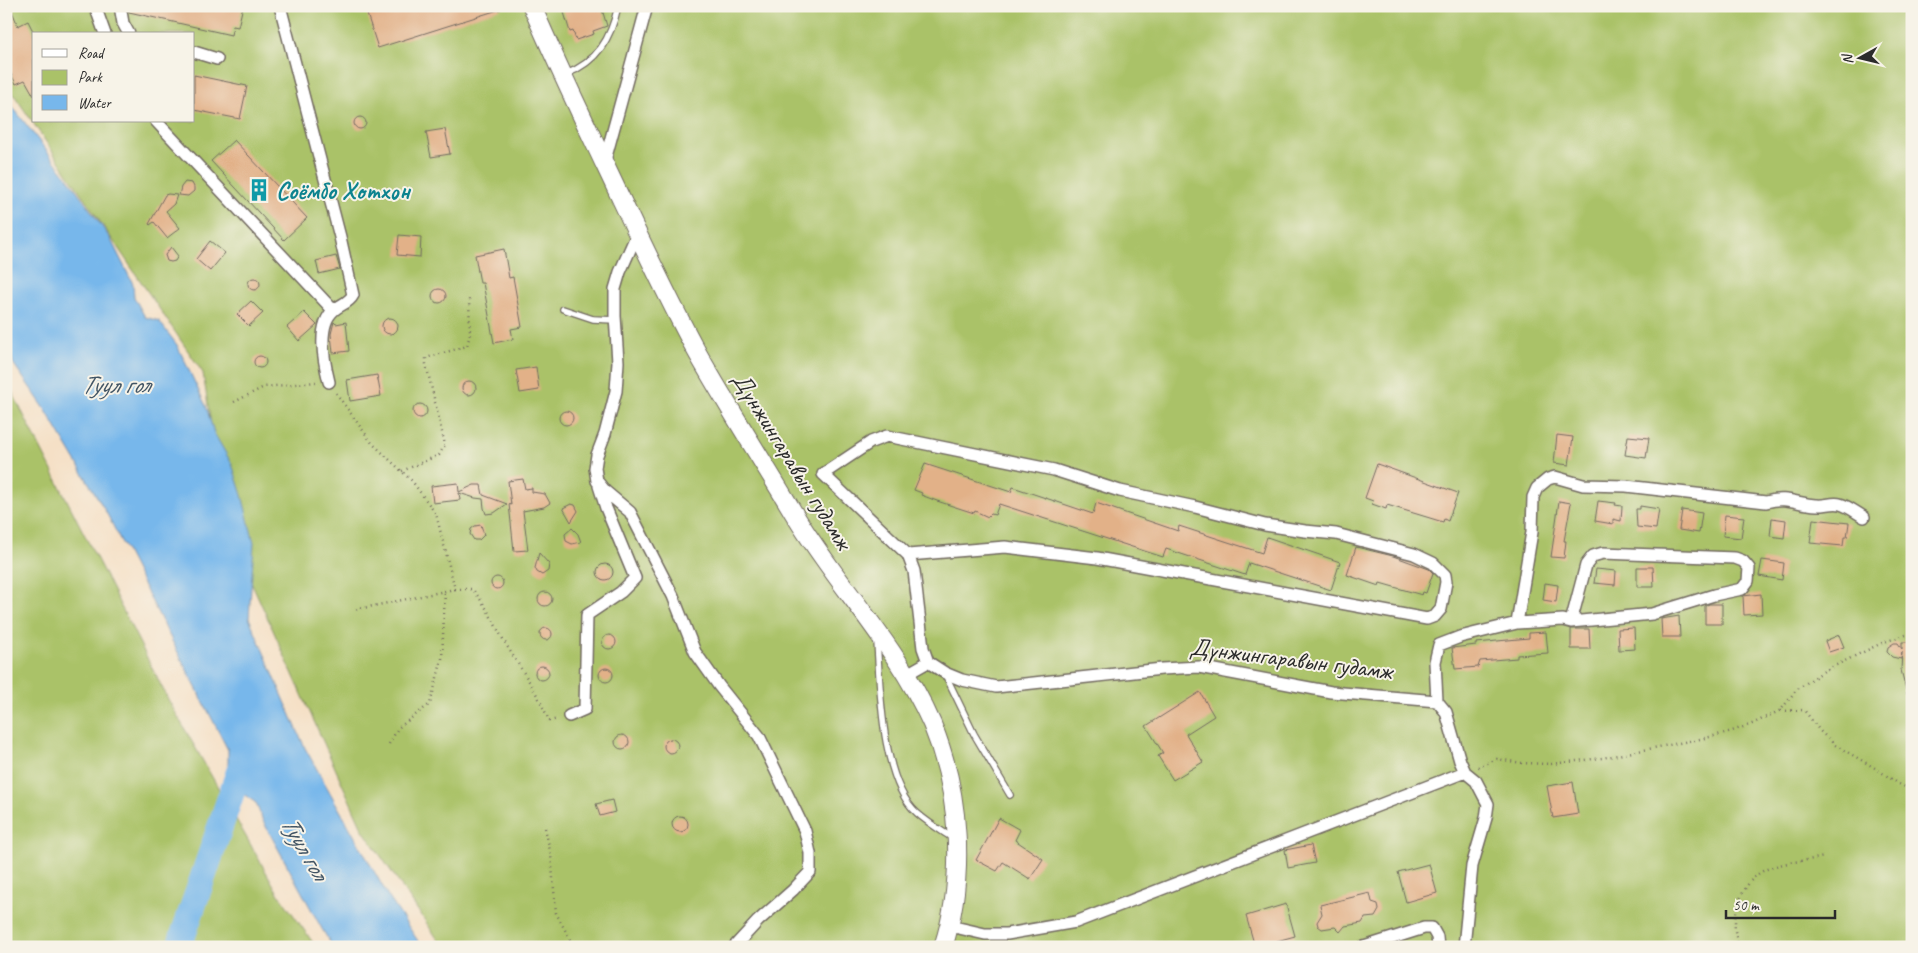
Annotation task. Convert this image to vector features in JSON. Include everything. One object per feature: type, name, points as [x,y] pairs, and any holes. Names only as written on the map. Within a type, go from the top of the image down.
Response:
[{"type":"main road","name":"Дүнжингаравын гудамж","points":[[532,6],[562,76],[637,234],[699,355],[807,536],[907,674],[932,726],[949,781],[958,842],[954,905],[943,947]]},
{"type":"street","points":[[96,6],[104,32]]},
{"type":"street","points":[[120,6],[123,23],[128,32]]},
{"type":"street","points":[[280,6],[340,237],[352,295],[351,299],[333,310],[326,325],[323,339],[329,382]]},
{"type":"street","points":[[604,164],[647,6]]},
{"type":"street","points":[[195,52],[218,59]]},
{"type":"street","points":[[157,122],[333,310]]},
{"type":"street","points":[[569,716],[585,709],[587,615],[621,592],[635,578],[606,508],[597,481],[595,468],[616,390],[618,362],[615,320],[616,289],[620,272],[637,234]]},
{"type":"street","name":"Дүнжингаравын гудамж","points":[[908,555],[1004,547],[1107,560],[1427,619],[1435,616],[1441,608],[1446,582],[1444,575],[1433,563],[1414,554],[1376,543],[1336,534],[1265,525],[1195,507],[1120,491],[1054,470],[887,436],[871,442],[824,474],[908,555],[914,571],[923,648],[928,662],[945,674],[996,688],[1162,669],[1199,667],[1331,692],[1437,701]]},
{"type":"street","points":[[1517,624],[1532,532],[1533,497],[1537,488],[1548,479],[1555,478],[1583,485],[1626,486],[1766,502],[1778,499],[1828,506],[1836,503],[1842,504],[1864,517]]},
{"type":"street","points":[[597,481],[604,491],[630,512],[635,520],[672,596],[695,652],[719,686],[759,736],[805,831],[810,853],[810,872],[758,921],[734,947]]},
{"type":"street","points":[[1464,947],[1472,866],[1486,818],[1488,804],[1476,781],[1465,772],[1446,712],[1437,701],[1435,662],[1439,645],[1460,637],[1517,624],[1563,620],[1571,622],[1652,614],[1714,595],[1742,589],[1748,581],[1749,568],[1743,561],[1735,558],[1616,552],[1593,556],[1586,565],[1571,622]]},
{"type":"street","points":[[907,674],[928,662]]},
{"type":"street","points":[[950,926],[984,934],[1007,934],[1076,922],[1465,772]]},
{"type":"street","points":[[1364,947],[1424,928],[1432,928],[1438,947]]},
{"type":"lane","points":[[562,76],[580,69],[599,52],[611,32],[618,6]]},
{"type":"lane","points":[[563,309],[593,319],[615,320]]},
{"type":"lane","points":[[876,631],[884,732],[895,775],[905,799],[916,812],[958,842]]},
{"type":"lane","points":[[945,674],[974,734],[1010,796]]},
{"type":"path","points":[[402,471],[440,455],[446,445],[426,358],[467,346],[470,334],[469,297]]},
{"type":"path","points":[[234,402],[264,387],[305,382],[329,382],[372,443],[412,481],[436,514],[455,589]]},
{"type":"path","points":[[354,610],[455,589],[472,589],[540,698],[549,721],[569,716]]},
{"type":"path","points":[[389,744],[398,728],[430,704],[442,659],[445,591]]},
{"type":"path","points":[[1780,711],[1796,690],[1824,671],[1884,642],[1912,634]]},
{"type":"path","points":[[1465,772],[1497,759],[1522,764],[1551,764],[1602,758],[1710,737],[1752,724],[1780,711],[1804,710],[1820,731],[1835,745],[1912,790]]},
{"type":"path","points":[[545,828],[551,855],[556,913],[574,947]]},
{"type":"path","points":[[1738,947],[1734,926],[1735,915],[1745,888],[1753,878],[1762,871],[1772,868],[1824,857]]},
{"type":"green space","points":[[6,6],[1912,6],[1912,947],[443,947],[363,830],[227,528],[203,373],[32,122],[195,122],[195,32],[32,32],[32,121],[6,83]]},
{"type":"green space","points":[[6,380],[170,703],[278,893],[316,947],[6,947]]},
{"type":"water","name":"Туул гол","points":[[6,96],[110,238],[133,284],[134,297],[145,317],[159,321],[177,345],[206,406],[214,433],[232,464],[242,495],[254,543],[249,618],[305,748],[388,896],[422,947],[333,947],[263,821],[256,803],[242,793],[228,770],[228,750],[106,512],[45,409],[13,363],[6,340]]},
{"type":"building","points":[[6,6],[10,6],[18,26],[28,21],[34,32],[32,92],[25,80],[16,84],[6,64]]},
{"type":"building","points":[[128,6],[243,6],[238,27],[233,26],[231,35],[129,12]]},
{"type":"building","points":[[390,6],[500,6],[501,9],[378,48],[367,14]]},
{"type":"building","points":[[562,6],[601,6],[607,26],[593,31],[594,34],[576,40],[573,31],[570,32]]},
{"type":"building","name":"Соёмбо Хотхон","points":[[195,75],[247,86],[240,119],[195,110]]},
{"type":"building","points":[[362,117],[365,118],[365,128],[358,129],[355,128],[354,121],[355,118]]},
{"type":"building","points":[[445,129],[450,154],[431,157],[426,132]]},
{"type":"building","name":"Соёмбо Хотхон","points":[[234,140],[307,218],[284,240],[211,161]]},
{"type":"building","points":[[185,182],[192,183],[194,191],[188,196],[179,195],[181,187]]},
{"type":"building","points":[[165,195],[177,195],[174,204],[166,211],[180,228],[167,238],[154,222],[149,224]]},
{"type":"building","points":[[399,235],[421,237],[420,257],[397,255]]},
{"type":"building","points":[[210,241],[225,253],[210,271],[196,259]]},
{"type":"building","points":[[171,247],[178,256],[175,261],[171,262],[167,261],[165,255]]},
{"type":"building","points":[[504,249],[509,278],[513,277],[522,327],[511,329],[513,339],[494,343],[483,283],[480,283],[475,255]]},
{"type":"building","points":[[336,256],[340,269],[319,274],[316,261]]},
{"type":"building","points":[[256,278],[259,279],[259,289],[252,290],[249,289],[248,282],[249,279]]},
{"type":"building","points":[[436,289],[442,289],[446,296],[442,303],[436,303],[432,299],[432,293]]},
{"type":"building","points":[[251,301],[263,313],[249,326],[237,314]]},
{"type":"building","points":[[304,312],[317,325],[299,341],[287,327]]},
{"type":"building","points":[[390,318],[396,320],[398,326],[396,332],[390,334],[384,332],[382,326],[384,320]]},
{"type":"building","points":[[334,322],[336,324],[346,322],[349,351],[333,353],[331,334]]},
{"type":"building","points":[[258,356],[262,356],[266,362],[262,368],[258,368],[254,364],[254,360]]},
{"type":"building","points":[[536,367],[539,390],[520,393],[516,370]]},
{"type":"building","points":[[377,375],[381,396],[350,401],[347,380]]},
{"type":"building","points":[[469,381],[474,383],[476,388],[474,393],[469,395],[464,393],[462,388],[464,383]]},
{"type":"building","points":[[420,404],[425,406],[427,411],[425,416],[420,418],[415,416],[413,411],[415,406]]},
{"type":"building","points":[[566,411],[571,413],[573,418],[571,423],[566,425],[561,423],[559,418],[561,413]]},
{"type":"building","points":[[1557,435],[1573,437],[1569,465],[1554,463]]},
{"type":"building","points":[[1628,436],[1649,438],[1646,458],[1625,455]]},
{"type":"building","points":[[925,464],[1011,492],[1013,487],[1093,514],[1096,503],[1178,531],[1179,526],[1262,553],[1267,537],[1340,562],[1331,590],[1249,563],[1245,575],[1166,549],[1163,557],[999,504],[995,515],[991,514],[988,517],[975,511],[974,513],[937,501],[914,490]]},
{"type":"building","points":[[1377,464],[1458,493],[1448,521],[1444,519],[1443,522],[1387,505],[1386,509],[1372,504],[1373,501],[1365,498]]},
{"type":"building","points":[[523,479],[525,489],[532,488],[532,492],[545,494],[550,503],[544,507],[523,511],[528,550],[514,551],[508,481]]},
{"type":"building","points":[[458,483],[459,492],[474,485],[481,485],[483,495],[507,504],[494,513],[486,514],[483,499],[459,493],[460,500],[433,503],[431,486]]},
{"type":"building","points":[[1559,501],[1571,503],[1564,541],[1566,541],[1564,558],[1551,557]]},
{"type":"building","points":[[1598,501],[1616,503],[1615,505],[1622,506],[1621,521],[1613,519],[1613,524],[1595,521]]},
{"type":"building","points":[[571,504],[575,505],[578,511],[571,522],[563,508]]},
{"type":"building","points":[[1640,506],[1659,509],[1656,529],[1637,527],[1636,509],[1640,509]]},
{"type":"building","points":[[1682,510],[1702,513],[1699,533],[1679,530]]},
{"type":"building","points":[[1725,515],[1744,517],[1741,538],[1723,536]]},
{"type":"building","points":[[1772,518],[1786,520],[1784,538],[1770,536]]},
{"type":"building","points":[[1813,519],[1849,523],[1847,537],[1844,537],[1843,546],[1810,543]]},
{"type":"building","points":[[481,525],[484,535],[479,540],[474,540],[470,534],[471,529]]},
{"type":"building","points":[[572,528],[578,534],[581,542],[572,544],[566,541],[565,534]]},
{"type":"building","points":[[1356,547],[1393,556],[1429,569],[1433,573],[1426,593],[1423,592],[1422,595],[1380,583],[1379,586],[1347,575]]},
{"type":"building","points":[[539,553],[549,564],[548,571],[542,575],[535,568]]},
{"type":"building","points":[[1762,560],[1784,563],[1782,580],[1759,576]]},
{"type":"building","points":[[605,564],[613,572],[605,580],[597,572]]},
{"type":"building","points":[[1637,567],[1653,567],[1654,587],[1637,587]]},
{"type":"building","points":[[1596,569],[1616,571],[1615,585],[1594,583]]},
{"type":"building","points":[[499,577],[502,578],[502,588],[495,589],[492,588],[491,581],[492,578]]},
{"type":"building","points":[[1545,583],[1558,585],[1556,602],[1543,600]]},
{"type":"building","points":[[542,592],[548,592],[552,599],[548,606],[542,606],[538,602],[538,596]]},
{"type":"building","points":[[1761,594],[1762,614],[1744,615],[1743,596]]},
{"type":"building","points":[[1709,604],[1722,604],[1722,624],[1705,624],[1705,606]]},
{"type":"building","points":[[1679,616],[1680,637],[1662,637],[1661,619]]},
{"type":"building","points":[[548,628],[551,629],[551,639],[544,640],[541,639],[540,632],[541,629]]},
{"type":"building","points":[[1634,628],[1635,649],[1619,650],[1618,629]]},
{"type":"building","points":[[1571,629],[1589,629],[1590,649],[1571,649]]},
{"type":"building","points":[[1546,632],[1548,653],[1517,655],[1517,658],[1480,661],[1478,667],[1455,669],[1452,648],[1476,645],[1476,643],[1529,638],[1529,633]]},
{"type":"building","points":[[609,635],[614,637],[616,642],[614,647],[609,649],[604,647],[602,642],[604,637]]},
{"type":"building","points":[[1839,635],[1844,647],[1829,652],[1825,641]]},
{"type":"building","points":[[1902,642],[1912,642],[1912,696],[1908,697],[1901,670],[1902,652],[1901,659],[1892,657],[1887,652],[1888,647],[1894,643],[1898,643],[1902,649]]},
{"type":"building","points":[[542,666],[547,668],[549,673],[547,678],[542,680],[537,678],[535,673],[537,668]]},
{"type":"building","points":[[603,668],[609,668],[613,675],[609,682],[603,682],[599,678],[599,672]]},
{"type":"building","points":[[1200,692],[1214,716],[1186,734],[1203,762],[1173,780],[1158,756],[1163,753],[1146,726]]},
{"type":"building","points":[[619,735],[625,735],[629,742],[625,749],[619,749],[615,745],[615,739]]},
{"type":"building","points":[[671,739],[676,741],[678,746],[676,751],[671,753],[666,751],[664,746],[666,741]]},
{"type":"building","points":[[1573,782],[1578,814],[1553,818],[1547,786]]},
{"type":"building","points":[[612,800],[615,812],[600,816],[596,804]]},
{"type":"building","points":[[680,816],[688,824],[680,832],[672,824]]},
{"type":"building","points":[[999,818],[1020,830],[1015,840],[1043,859],[1030,879],[1003,862],[997,871],[976,860]]},
{"type":"building","points":[[1311,845],[1315,863],[1288,868],[1285,850]]},
{"type":"building","points":[[1429,864],[1437,893],[1406,902],[1398,872]]},
{"type":"building","points":[[1370,893],[1372,902],[1378,904],[1379,910],[1375,917],[1365,918],[1362,923],[1345,926],[1340,932],[1335,927],[1322,929],[1318,926],[1317,922],[1322,914],[1320,905]]},
{"type":"building","points":[[1286,904],[1295,936],[1255,947],[1246,916]]},
{"type":"waterway","name":"Туул гол","points":[[179,947],[247,748]]},
{"type":"place","name":"Соёмбо Хотхон","points":[[259,190]]}]
